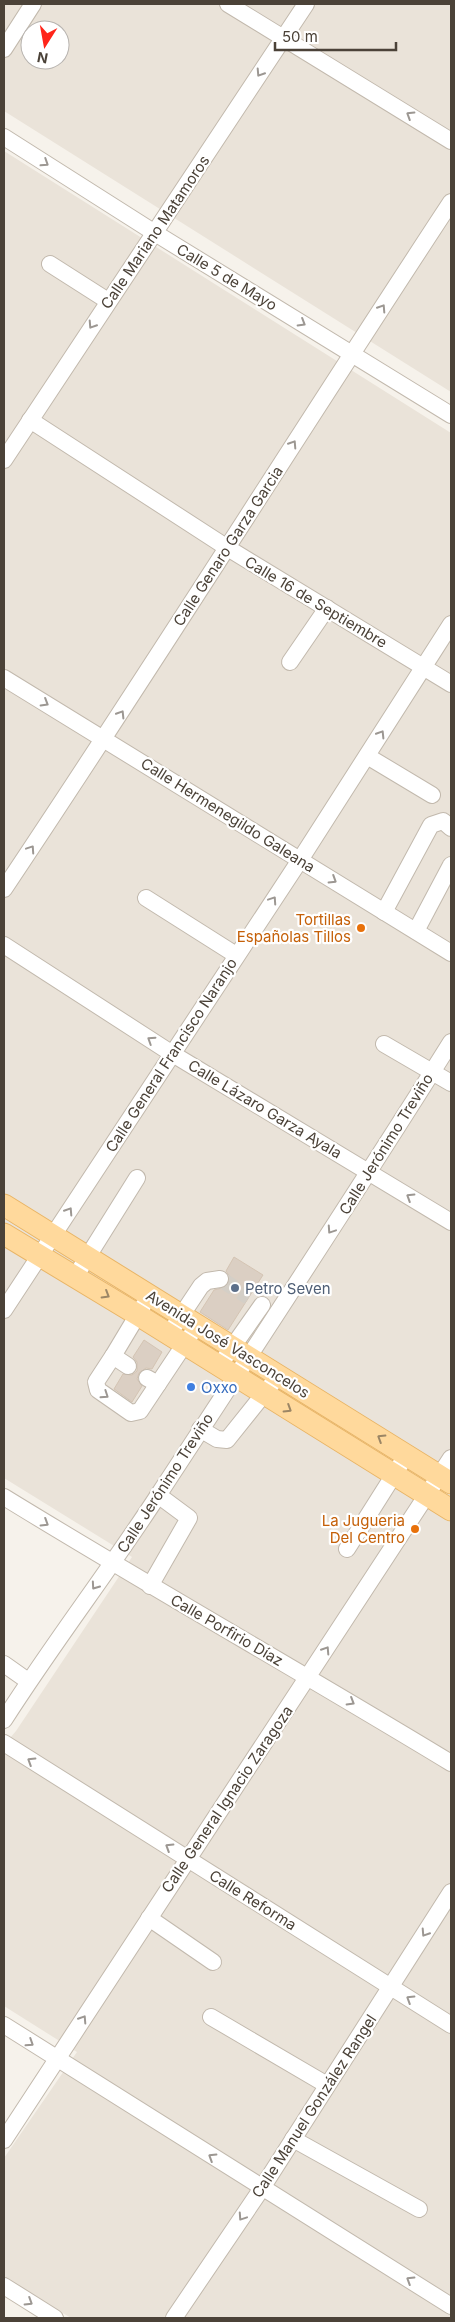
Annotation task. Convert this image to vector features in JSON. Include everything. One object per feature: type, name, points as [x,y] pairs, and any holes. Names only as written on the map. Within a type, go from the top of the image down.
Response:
[{"type":"main road","name":"Avenida José Vasconcelos","points":[[4,1205],[407,1454],[448,1472]]},
{"type":"main road","name":"Avenida José Vasconcelos","points":[[4,1234],[177,1339],[227,1372],[451,1510]]},
{"type":"street","points":[[4,49],[33,4]]},
{"type":"street","points":[[228,4],[451,141]]},
{"type":"street","name":"Calle Mariano Matamoros","points":[[4,460],[306,4]]},
{"type":"street","name":"Calle 5 de Mayo","points":[[4,137],[155,233],[451,415]]},
{"type":"street","name":"Calle Genaro Garza Garcia","points":[[4,889],[105,739],[226,547],[451,202]]},
{"type":"street","points":[[50,264],[108,301]]},
{"type":"street","name":"Calle 16 de Septiembre","points":[[30,420],[226,547],[451,684]]},
{"type":"street","points":[[290,662],[327,608]]},
{"type":"street","name":"Calle General Francisco Naranjo","points":[[4,1310],[171,1053],[300,860],[451,624]]},
{"type":"street","name":"Calle Hermenegildo Galeana","points":[[4,678],[451,953]]},
{"type":"street","points":[[367,756],[432,795]]},
{"type":"street","points":[[384,912],[431,825],[443,822],[451,828]]},
{"type":"street","points":[[416,932],[451,865]]},
{"type":"street","points":[[146,898],[236,955]]},
{"type":"street","name":"Calle Lázaro Garza Ayala","points":[[4,945],[171,1053],[451,1222]]},
{"type":"street","name":"Calle Jerónimo Treviño","points":[[4,1720],[28,1681],[158,1495],[200,1429],[262,1305],[370,1172],[451,1042]]},
{"type":"street","points":[[384,1044],[451,1083]]},
{"type":"street","points":[[75,1277],[137,1178]]},
{"type":"street","points":[[150,1296],[96,1386],[98,1390],[132,1413],[140,1411],[152,1381],[189,1320],[207,1281],[220,1279]]},
{"type":"street","points":[[113,1356],[128,1366]]},
{"type":"street","points":[[200,1429],[217,1439],[227,1440],[279,1375]]},
{"type":"street","points":[[347,1549],[407,1454]]},
{"type":"street","name":"Calle General Ignacio Zaragoza","points":[[4,2140],[427,1496],[448,1472]]},
{"type":"street","points":[[150,1586],[189,1518],[158,1495]]},
{"type":"street","name":"Calle Porfirio Díaz","points":[[4,1497],[111,1563],[309,1677],[451,1763]]},
{"type":"street","points":[[4,1664],[28,1681]]},
{"type":"street","name":"Calle Reforma","points":[[4,1743],[451,2025]]},
{"type":"street","name":"Calle Manuel González Rangel","points":[[174,2318],[262,2188],[451,1892]]},
{"type":"street","points":[[149,1918],[213,1962]]},
{"type":"street","points":[[211,2016],[327,2085]]},
{"type":"street","points":[[4,2025],[56,2060],[451,2306]]},
{"type":"street","points":[[293,2139],[419,2209]]},
{"type":"street","points":[[4,2286],[55,2318]]},
{"type":"shaded area","points":[[4,4],[451,4],[451,392],[4,111]]},
{"type":"shaded area","points":[[4,151],[451,433],[451,2318],[71,2318],[4,2277],[4,2158],[77,2052],[4,2006],[4,1745],[16,1731],[132,1557],[4,1478]]},
{"type":"building","name":"Petro Seven","points":[[234,1257],[263,1275],[228,1330],[200,1312],[214,1290],[226,1287],[229,1283],[230,1277],[226,1271]]},
{"type":"building","points":[[144,1340],[162,1352],[152,1369],[146,1368],[139,1373],[137,1379],[142,1386],[132,1402],[114,1389],[123,1374],[132,1375],[137,1371],[137,1362],[133,1357]]},
{"type":"tunnel","points":[[220,1279],[249,1297]]},
{"type":"place","name":"Tortillas Españolas Tillos","points":[[361,928]]},
{"type":"place","name":"Petro Seven","points":[[235,1288]]},
{"type":"place","name":"Oxxo","points":[[191,1387]]},
{"type":"place","name":"La Jugueria Del Centro","points":[[415,1529]]}]
